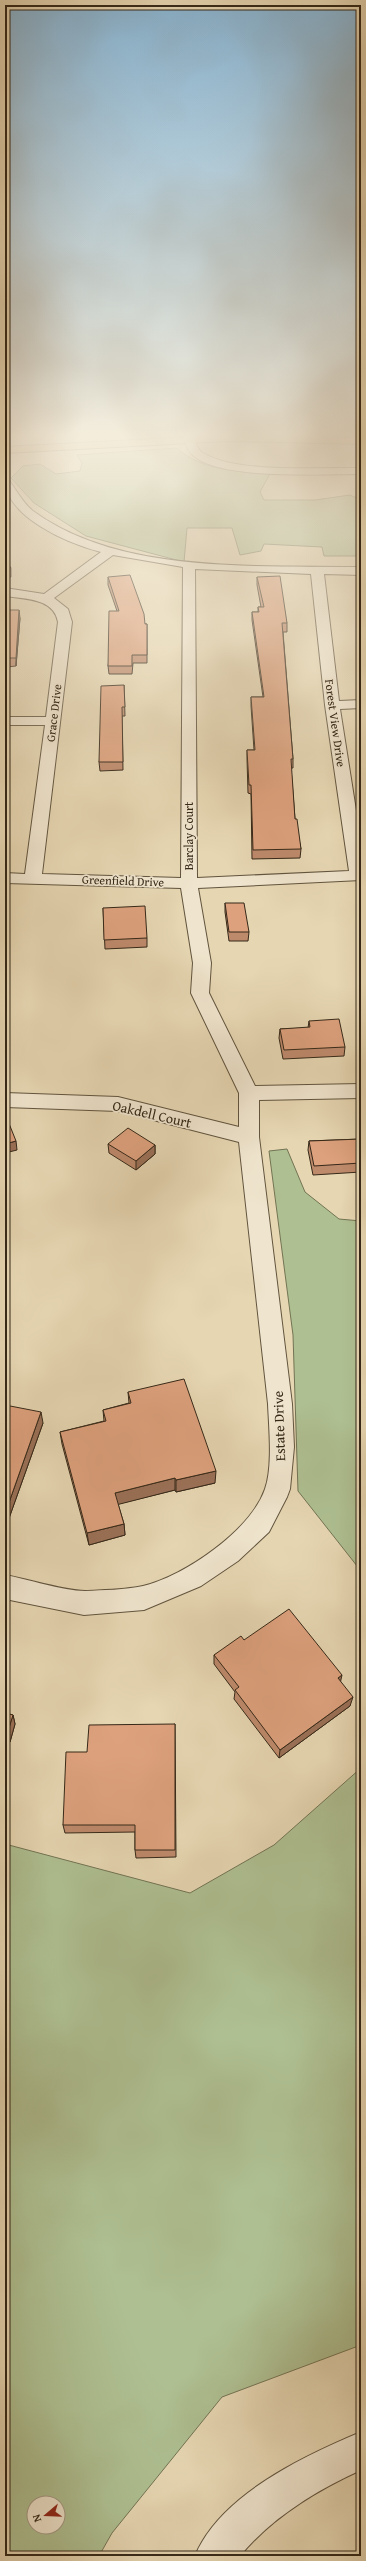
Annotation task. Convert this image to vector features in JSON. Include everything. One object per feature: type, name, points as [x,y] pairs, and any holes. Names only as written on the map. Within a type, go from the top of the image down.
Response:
[{"type":"street","points":[[5,592],[46,598],[108,553]]},
{"type":"street","points":[[123,553],[189,566],[361,571]]},
{"type":"street","name":"Barclay Court","points":[[189,566],[189,883],[202,963],[200,993],[249,1093]]},
{"type":"street","name":"Forest View Drive","points":[[317,569],[332,705],[359,875]]},
{"type":"street","name":"Grace Drive","points":[[33,878],[65,622],[63,612],[46,598]]},
{"type":"street","points":[[332,705],[361,704]]},
{"type":"street","points":[[5,721],[53,721]]},
{"type":"street","name":"Greenfield Drive","points":[[5,878],[189,883],[359,875]]},
{"type":"street","points":[[249,1093],[361,1092]]},
{"type":"street","name":"Estate Drive","points":[[5,1587],[84,1603],[144,1598],[192,1578],[229,1553],[260,1524],[278,1489],[282,1448],[280,1404],[248,1137],[249,1093]]},
{"type":"street","name":"Oakdell Court","points":[[5,1100],[118,1104],[248,1137]]},
{"type":"street","points":[[215,2556],[256,2514],[292,2484],[361,2451]]},
{"type":"green space","points":[[148,553],[185,553],[184,562]]},
{"type":"green space","points":[[239,553],[253,553],[240,555]]},
{"type":"green space","points":[[323,553],[361,553],[361,556],[324,556]]},
{"type":"green space","points":[[287,1149],[305,1192],[339,1219],[361,1221],[361,1571],[298,1491],[293,1335],[269,1151]]},
{"type":"green space","points":[[361,1768],[361,2345],[222,2397],[112,2533],[99,2556],[5,2556],[5,1844],[190,1893],[274,1845]]},
{"type":"building","points":[[5,560],[11,568],[5,568]]},
{"type":"building","points":[[130,575],[144,614],[145,624],[147,624],[147,655],[132,655],[132,666],[108,666],[109,611],[119,611],[108,577]]},
{"type":"building","points":[[280,576],[287,623],[282,623],[293,759],[291,759],[295,819],[297,819],[301,849],[253,850],[251,785],[249,785],[247,750],[255,750],[251,697],[264,697],[252,612],[259,612],[258,607],[264,607],[257,577]]},
{"type":"building","points":[[5,610],[19,610],[16,658],[6,658],[5,664]]},
{"type":"building","points":[[124,685],[125,707],[122,707],[123,762],[99,762],[101,686]]},
{"type":"building","points":[[225,903],[244,903],[249,932],[229,932]]},
{"type":"building","points":[[145,906],[147,938],[104,940],[103,908]]},
{"type":"building","points":[[339,1019],[345,1047],[284,1050],[280,1029],[310,1027],[309,1021]]},
{"type":"building","points":[[8,1121],[16,1141],[5,1144],[5,1122]]},
{"type":"building","points":[[128,1128],[155,1145],[136,1161],[108,1144]]},
{"type":"building","points":[[361,1139],[361,1163],[314,1166],[309,1141]]},
{"type":"building","points":[[184,1379],[216,1471],[176,1480],[175,1478],[115,1493],[124,1524],[87,1533],[60,1432],[106,1421],[103,1410],[131,1403],[128,1392]]},
{"type":"building","points":[[5,1405],[41,1412],[6,1511],[5,1511]]},
{"type":"building","points":[[289,1609],[342,1675],[338,1678],[353,1697],[280,1750],[235,1690],[239,1687],[214,1655],[241,1636],[244,1640]]},
{"type":"building","points":[[5,1713],[13,1715],[7,1734],[5,1733]]},
{"type":"building","points":[[175,1724],[175,1850],[135,1850],[135,1825],[63,1825],[66,1752],[87,1752],[89,1725]]}]
